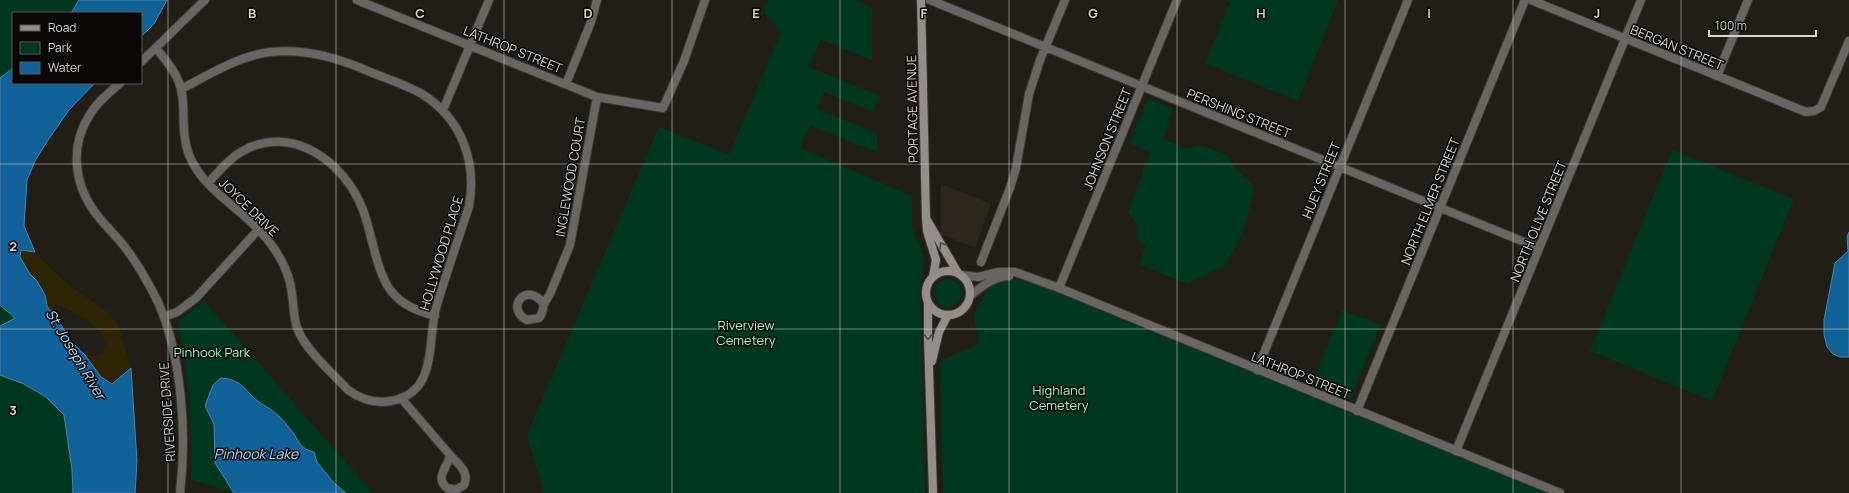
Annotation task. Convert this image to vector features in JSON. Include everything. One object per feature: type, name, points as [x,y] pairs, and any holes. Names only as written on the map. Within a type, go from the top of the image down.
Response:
[{"type":"main road","name":"PORTAGE AVENUE","points":[[921,0],[926,218],[927,231],[936,260],[933,276]]},
{"type":"main road","name":"PORTAGE AVENUE","points":[[926,218],[960,274]]},
{"type":"main road","points":[[928,304],[933,310],[948,315],[955,314],[963,309],[970,296],[969,284],[960,274],[942,272],[933,276],[927,287],[933,493]]},
{"type":"main road","points":[[930,369],[939,332],[948,315]]},
{"type":"street","points":[[142,61],[205,0]]},
{"type":"street","name":"LATHROP STREET","points":[[357,0],[374,3],[470,45],[597,97],[663,108],[684,61],[705,0]]},
{"type":"street","points":[[443,110],[489,0]]},
{"type":"street","points":[[566,84],[591,22],[597,0]]},
{"type":"street","name":"PERSHING STREET","points":[[930,0],[1540,248]]},
{"type":"street","points":[[981,262],[1005,202],[1016,168],[1028,100],[1045,47],[1064,0]]},
{"type":"street","name":"JOHNSON STREET","points":[[1059,288],[1177,0]]},
{"type":"street","name":"HUEY STREET","points":[[1257,370],[1408,0]]},
{"type":"street","name":"NORTH ELMER STREET","points":[[1357,411],[1525,0]]},
{"type":"street","name":"BERGAN STREET","points":[[1532,0],[1802,111],[1814,111],[1821,107],[1849,40]]},
{"type":"street","name":"NORTH OLIVE STREET","points":[[1456,451],[1641,0]]},
{"type":"street","points":[[1717,76],[1748,0]]},
{"type":"street","name":"JOYCE DRIVE","points":[[156,48],[170,66],[181,89],[182,128],[189,155],[197,169],[208,183],[266,238],[283,264],[292,292],[295,322],[306,344],[348,390],[356,396],[371,402],[381,402],[401,398]]},
{"type":"street","name":"HOLLYWOOD PLACE","points":[[181,89],[248,57],[268,52],[301,51],[334,57],[417,92],[443,110],[457,128],[468,151],[472,178],[472,192],[435,316],[427,372],[417,388],[401,398]]},
{"type":"street","name":"RIVERSIDE DRIVE","points":[[119,84],[96,105],[84,126],[77,154],[78,178],[94,212],[120,241],[150,286],[164,317],[172,346],[179,386],[183,441],[183,472],[180,493]]},
{"type":"street","name":"INGLEWOOD COURT","points":[[544,304],[550,294],[572,238],[597,97]]},
{"type":"street","points":[[208,183],[231,159],[249,147],[271,142],[283,142],[295,143],[310,148],[328,161],[341,174],[358,200],[368,222],[383,277],[391,292],[406,305],[415,310],[435,316]]},
{"type":"street","points":[[164,317],[177,312],[196,298],[258,230]]},
{"type":"street","name":"LATHROP STREET","points":[[960,274],[978,277],[998,272],[1015,272],[1033,278],[1560,493]]},
{"type":"street","name":"LATHROP STREET","points":[[970,296],[983,285],[1002,277],[1017,276],[1033,278]]},
{"type":"street","points":[[401,398],[450,455]]},
{"type":"shaded area","points":[[941,184],[991,204],[975,248],[941,234]]},
{"type":"green space","points":[[0,0],[79,0],[72,12],[12,12],[12,69],[0,78]]},
{"type":"green space","name":"Riverview Cemetery","points":[[768,0],[858,0],[872,9],[872,60],[821,40],[809,67],[880,96],[873,112],[824,92],[817,109],[877,133],[877,152],[810,126],[800,148],[912,196],[912,228],[925,258],[920,290],[925,493],[544,493],[527,435],[659,127],[729,155],[781,32],[763,12]]},
{"type":"green space","points":[[1226,0],[1338,0],[1298,101],[1205,63],[1230,2]]},
{"type":"green space","points":[[1148,98],[1173,109],[1163,139],[1187,149],[1201,145],[1227,155],[1234,167],[1255,187],[1243,233],[1225,265],[1187,284],[1139,264],[1146,246],[1138,242],[1137,225],[1128,212],[1150,152],[1129,143]]},
{"type":"green space","points":[[1672,150],[1794,199],[1712,401],[1590,351]]},
{"type":"green space","points":[[948,279],[958,283],[962,293],[958,303],[948,307],[938,303],[934,293],[938,283]]},
{"type":"green space","name":"Highland Cemetery","points":[[1016,279],[1030,282],[1548,493],[943,493],[940,363],[944,359],[976,345],[979,341],[974,316],[984,297],[986,286],[1002,280]]},
{"type":"green space","name":"Pinhook Park","points":[[204,301],[373,493],[346,493],[334,483],[317,462],[314,453],[305,449],[300,444],[291,430],[277,414],[259,402],[239,384],[228,379],[221,378],[213,385],[205,406],[214,424],[215,463],[234,493],[191,479],[191,440],[188,383],[178,321]]},
{"type":"green space","points":[[0,305],[16,318],[0,326]]},
{"type":"green space","points":[[1342,310],[1381,325],[1350,399],[1312,384]]},
{"type":"green space","points":[[0,375],[24,384],[46,397],[65,415],[72,470],[73,493],[0,493]]},
{"type":"sand","points":[[21,250],[35,252],[52,270],[72,287],[110,314],[119,327],[131,368],[112,384],[101,377],[85,355],[96,356],[102,352],[105,342],[102,336],[90,323],[56,304],[53,307],[58,320],[48,307],[39,285],[26,267],[22,259]]},
{"type":"water","points":[[79,0],[167,0],[154,24],[142,36],[142,12],[72,12]]},
{"type":"water","name":"St. Joseph River","points":[[12,69],[12,84],[94,84],[69,110],[35,161],[27,180],[24,226],[35,252],[21,250],[20,257],[45,295],[47,306],[71,341],[85,355],[101,377],[112,384],[131,368],[137,461],[135,493],[73,493],[72,470],[64,415],[46,397],[24,384],[0,375],[0,326],[15,318],[0,305],[0,78]]},
{"type":"water","points":[[1849,232],[1849,357],[1840,357],[1833,354],[1827,347],[1824,335],[1824,320],[1835,263],[1848,251],[1847,237]]},
{"type":"water","name":"Pinhook Lake","points":[[221,378],[235,381],[259,402],[279,416],[300,444],[314,452],[317,462],[334,483],[346,493],[234,493],[215,463],[214,424],[205,406],[213,385]]}]
